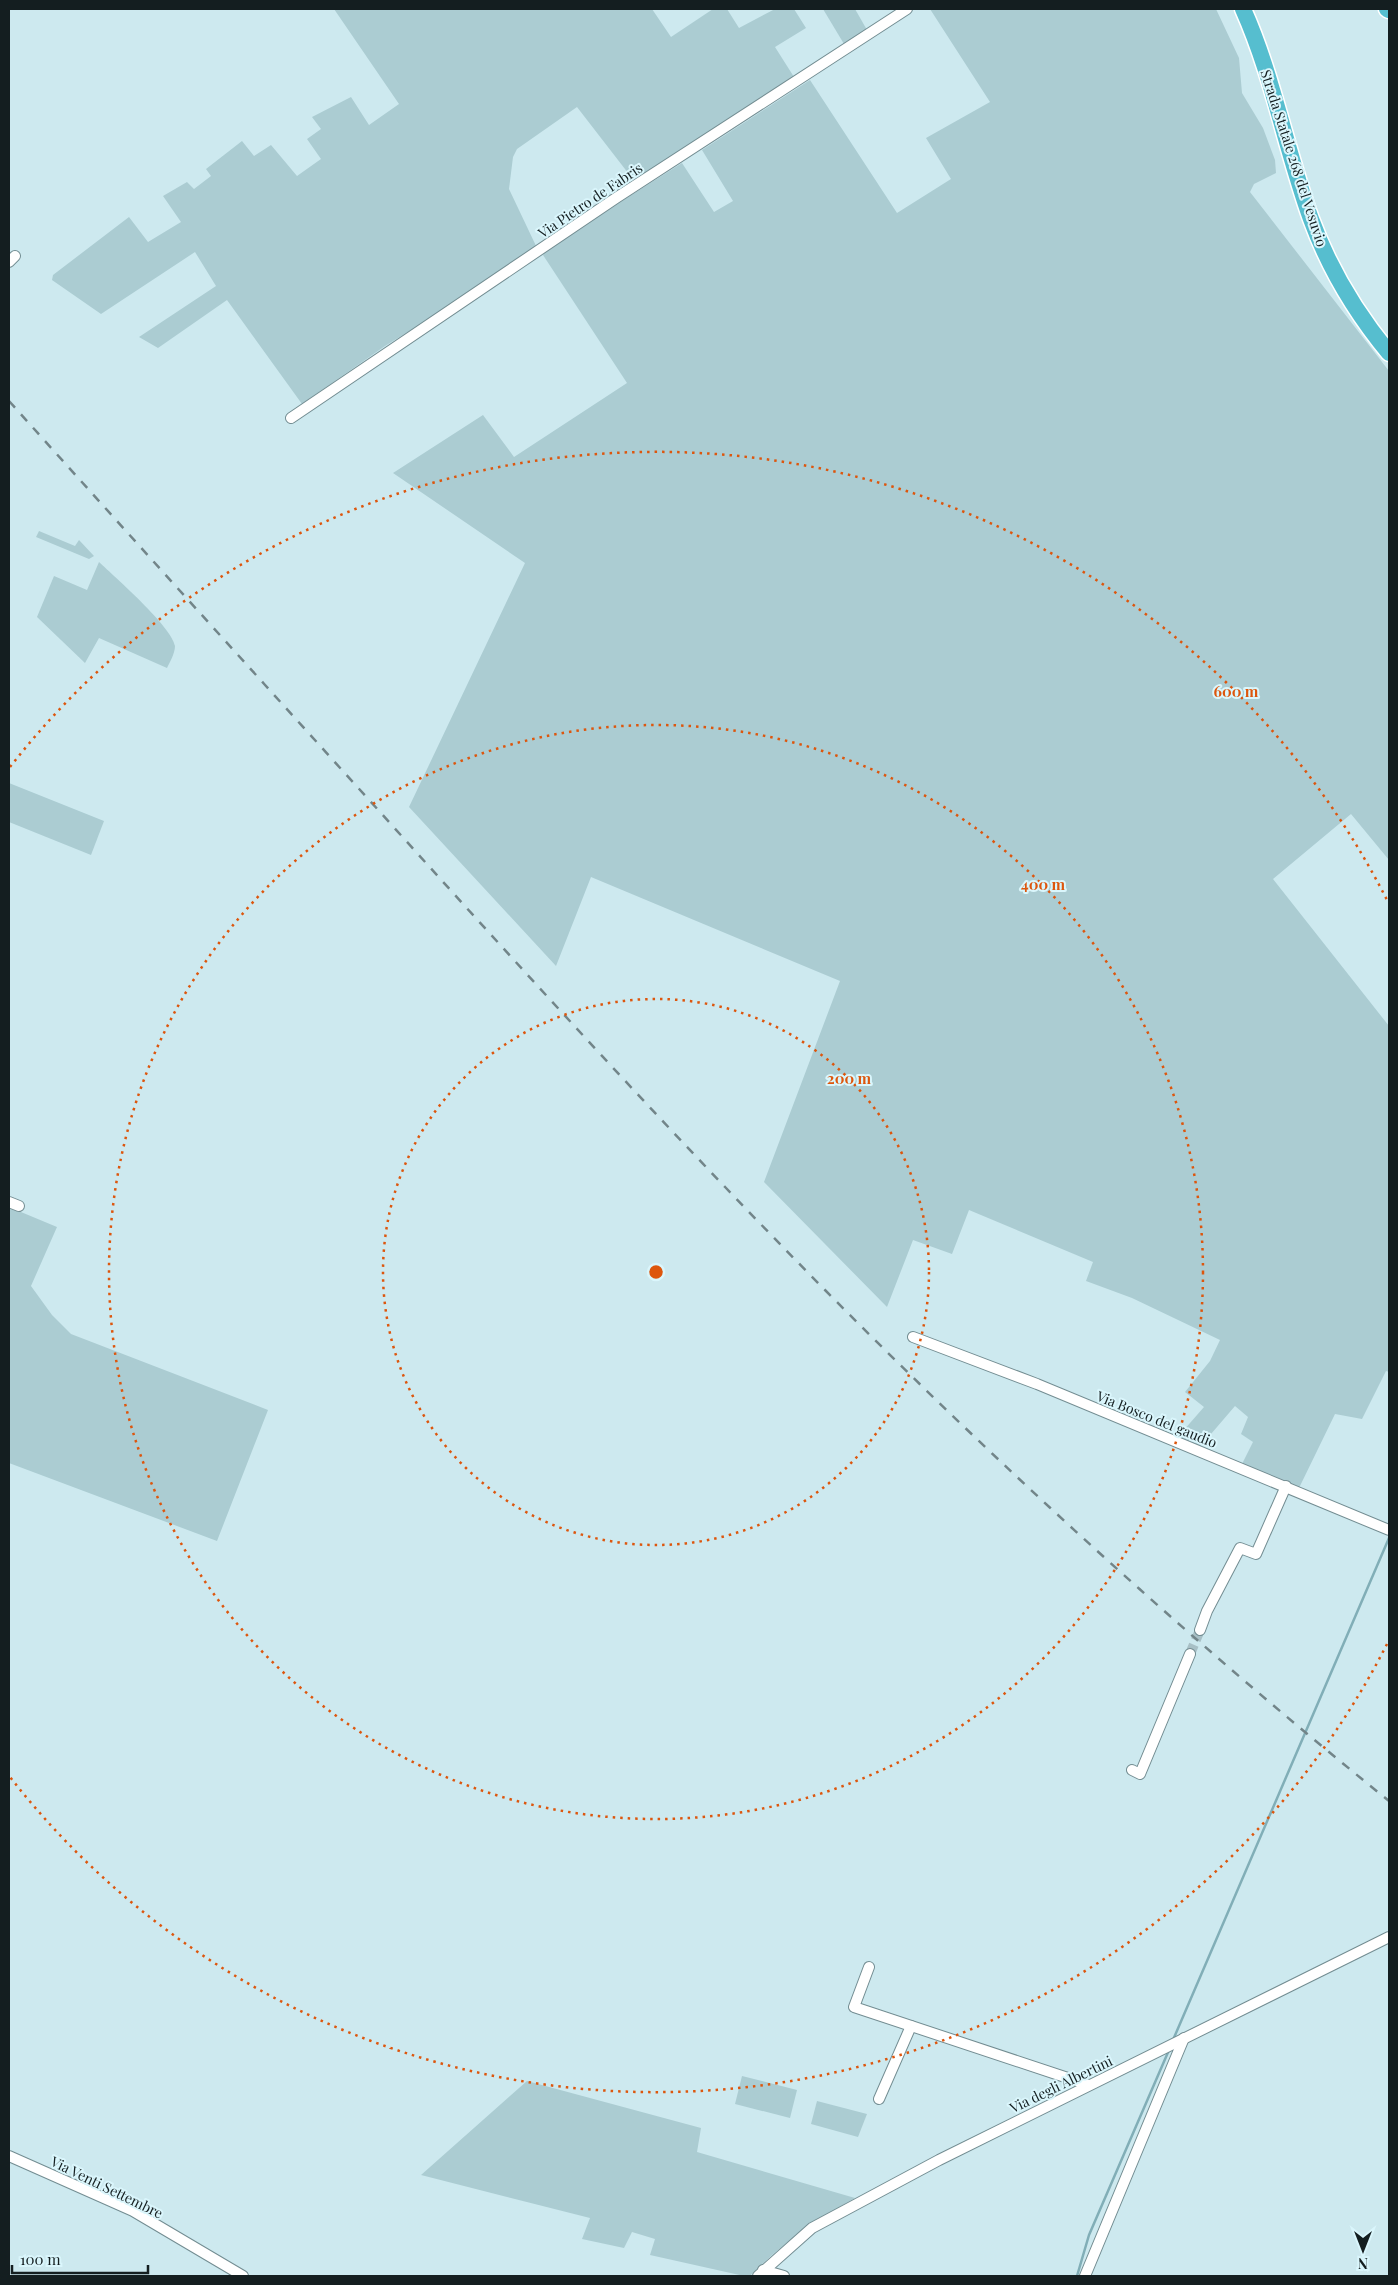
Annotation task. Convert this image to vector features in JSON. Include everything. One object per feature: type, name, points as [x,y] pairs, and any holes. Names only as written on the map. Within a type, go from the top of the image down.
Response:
[{"type":"highway","name":"Strada Statale 268 del Vesuvio","points":[[1243,9],[1261,57],[1311,220],[1327,258],[1347,296],[1389,353]]},
{"type":"street","name":"Via Pietro de Fabris","points":[[291,418],[616,198],[907,9]]},
{"type":"street","points":[[9,1202],[19,1206]]},
{"type":"street","name":"Via Bosco del gaudio","points":[[913,1337],[1037,1384],[1389,1530]]},
{"type":"street","points":[[1200,1630],[1206,1611],[1240,1548],[1256,1554],[1286,1486]]},
{"type":"street","points":[[1132,1770],[1140,1774],[1190,1654]]},
{"type":"street","name":"Via degli Albertini","points":[[760,2273],[812,2228],[939,2160],[1389,1937]]},
{"type":"street","points":[[869,1967],[854,2007],[1090,2085]]},
{"type":"street","points":[[879,2099],[911,2026]]},
{"type":"street","points":[[1085,2276],[1180,2040]]},
{"type":"street","name":"Via Venti Settembre","points":[[9,2156],[133,2211],[243,2276]]},
{"type":"street","points":[[760,2273],[784,2276]]},
{"type":"shaded area","points":[[334,9],[652,9],[671,37],[713,9],[727,9],[739,28],[775,9],[794,9],[806,28],[775,47],[794,77],[635,182],[577,107],[517,149],[513,157],[509,189],[537,248],[385,346],[302,404],[227,300],[158,348],[139,337],[216,286],[195,252],[101,314],[52,280],[53,275],[129,217],[148,242],[181,222],[163,196],[187,182],[194,189],[211,176],[206,169],[242,141],[254,156],[271,145],[297,176],[321,159],[307,139],[321,129],[312,117],[351,97],[369,125],[399,104]]},
{"type":"shaded area","points":[[823,9],[855,9],[867,30],[844,44]]},
{"type":"shaded area","points":[[930,9],[1216,9],[1239,58],[1242,93],[1263,128],[1275,160],[1276,173],[1254,184],[1250,192],[1389,371],[1389,860],[1351,814],[1273,879],[1389,1026],[1389,1372],[1386,1371],[1362,1419],[1335,1414],[1299,1488],[1242,1464],[1253,1442],[1241,1434],[1248,1417],[1235,1406],[1199,1448],[1176,1439],[1204,1407],[1185,1392],[1210,1361],[1220,1340],[1132,1298],[1086,1281],[1093,1262],[969,1210],[952,1254],[913,1240],[887,1307],[764,1182],[840,981],[591,877],[556,966],[409,807],[525,563],[393,473],[483,415],[514,457],[627,383],[543,255],[546,249],[682,163],[714,212],[733,201],[702,150],[810,80],[897,213],[951,179],[926,138],[990,102]]},
{"type":"shaded area","points":[[39,531],[75,546],[79,540],[94,556],[89,559],[36,537]]},
{"type":"shaded area","points":[[99,562],[142,602],[172,638],[175,649],[167,668],[99,638],[85,663],[37,617],[54,576],[87,590]]},
{"type":"shaded area","points":[[9,783],[104,821],[91,855],[9,822]]},
{"type":"shaded area","points":[[9,1207],[57,1227],[31,1286],[52,1315],[71,1334],[268,1410],[217,1541],[9,1463]]},
{"type":"shaded area","points":[[742,2076],[797,2090],[790,2118],[735,2104]]},
{"type":"shaded area","points":[[527,2081],[701,2128],[697,2152],[855,2198],[799,2233],[750,2276],[744,2276],[650,2255],[655,2239],[632,2232],[624,2248],[582,2239],[590,2218],[421,2175]]},
{"type":"shaded area","points":[[817,2101],[867,2114],[858,2137],[811,2124]]},
{"type":"waterway","points":[[1173,2040],[1389,1538]]},
{"type":"waterway","points":[[1077,2276],[1089,2235],[1169,2050]]},
{"type":"tunnel","points":[[1190,1654],[1200,1630]]},
{"type":"railway","points":[[9,401],[545,994],[711,1173],[825,1290],[1030,1489],[1100,1553],[1243,1679],[1389,1801]]}]
